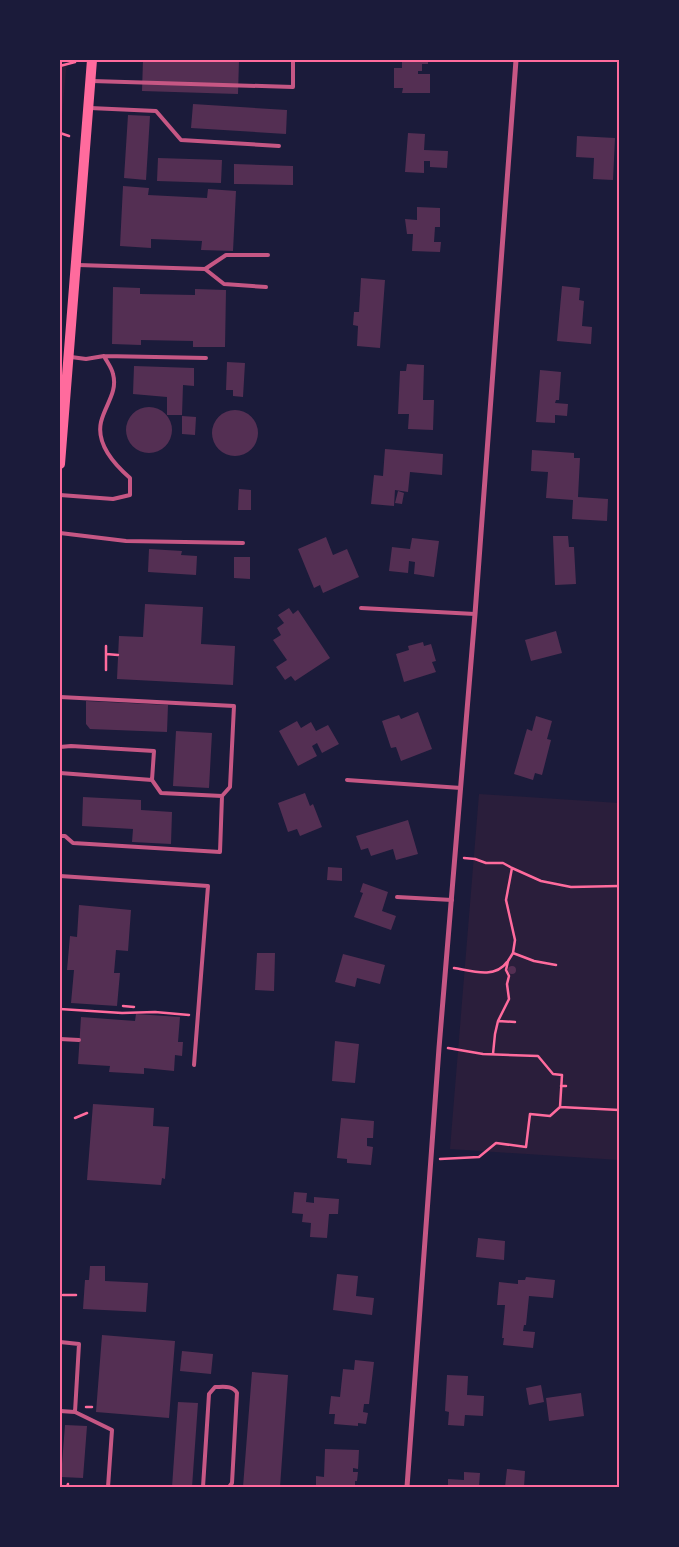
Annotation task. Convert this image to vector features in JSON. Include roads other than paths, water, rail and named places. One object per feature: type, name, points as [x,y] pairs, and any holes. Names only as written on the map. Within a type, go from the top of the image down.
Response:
[{"type":"main road","points":[[60,464],[63,392],[68,357],[65,340],[76,265],[92,60]]},
{"type":"street","points":[[407,1487],[439,1048],[475,614],[516,60]]},
{"type":"lane","points":[[90,81],[293,87],[294,60]]},
{"type":"lane","points":[[88,108],[156,112],[181,140],[279,146]]},
{"type":"lane","points":[[76,265],[206,269],[226,255],[268,255]]},
{"type":"lane","points":[[206,269],[224,284],[266,287]]},
{"type":"lane","points":[[68,357],[86,359],[104,356],[206,358]]},
{"type":"lane","points":[[60,495],[113,499],[130,495],[130,478],[117,466],[103,444],[101,423],[112,396],[113,374],[104,356]]},
{"type":"lane","points":[[60,533],[126,541],[243,543]]},
{"type":"lane","points":[[361,608],[475,614]]},
{"type":"lane","points":[[60,697],[234,706],[230,787],[222,796],[220,852],[74,843],[64,836],[60,836]]},
{"type":"lane","points":[[60,747],[154,751],[152,780],[161,793],[222,796]]},
{"type":"lane","points":[[60,773],[152,780]]},
{"type":"lane","points":[[347,780],[461,788]]},
{"type":"lane","points":[[60,876],[208,886],[194,1065]]},
{"type":"lane","points":[[397,897],[452,900]]},
{"type":"lane","points":[[60,1039],[80,1040]]},
{"type":"lane","points":[[60,1342],[80,1344],[75,1412]]},
{"type":"lane","points":[[202,1487],[208,1394],[215,1386],[230,1387],[235,1389],[237,1393],[232,1483],[229,1487]]},
{"type":"lane","points":[[60,1411],[75,1412],[112,1430],[108,1487]]}]
